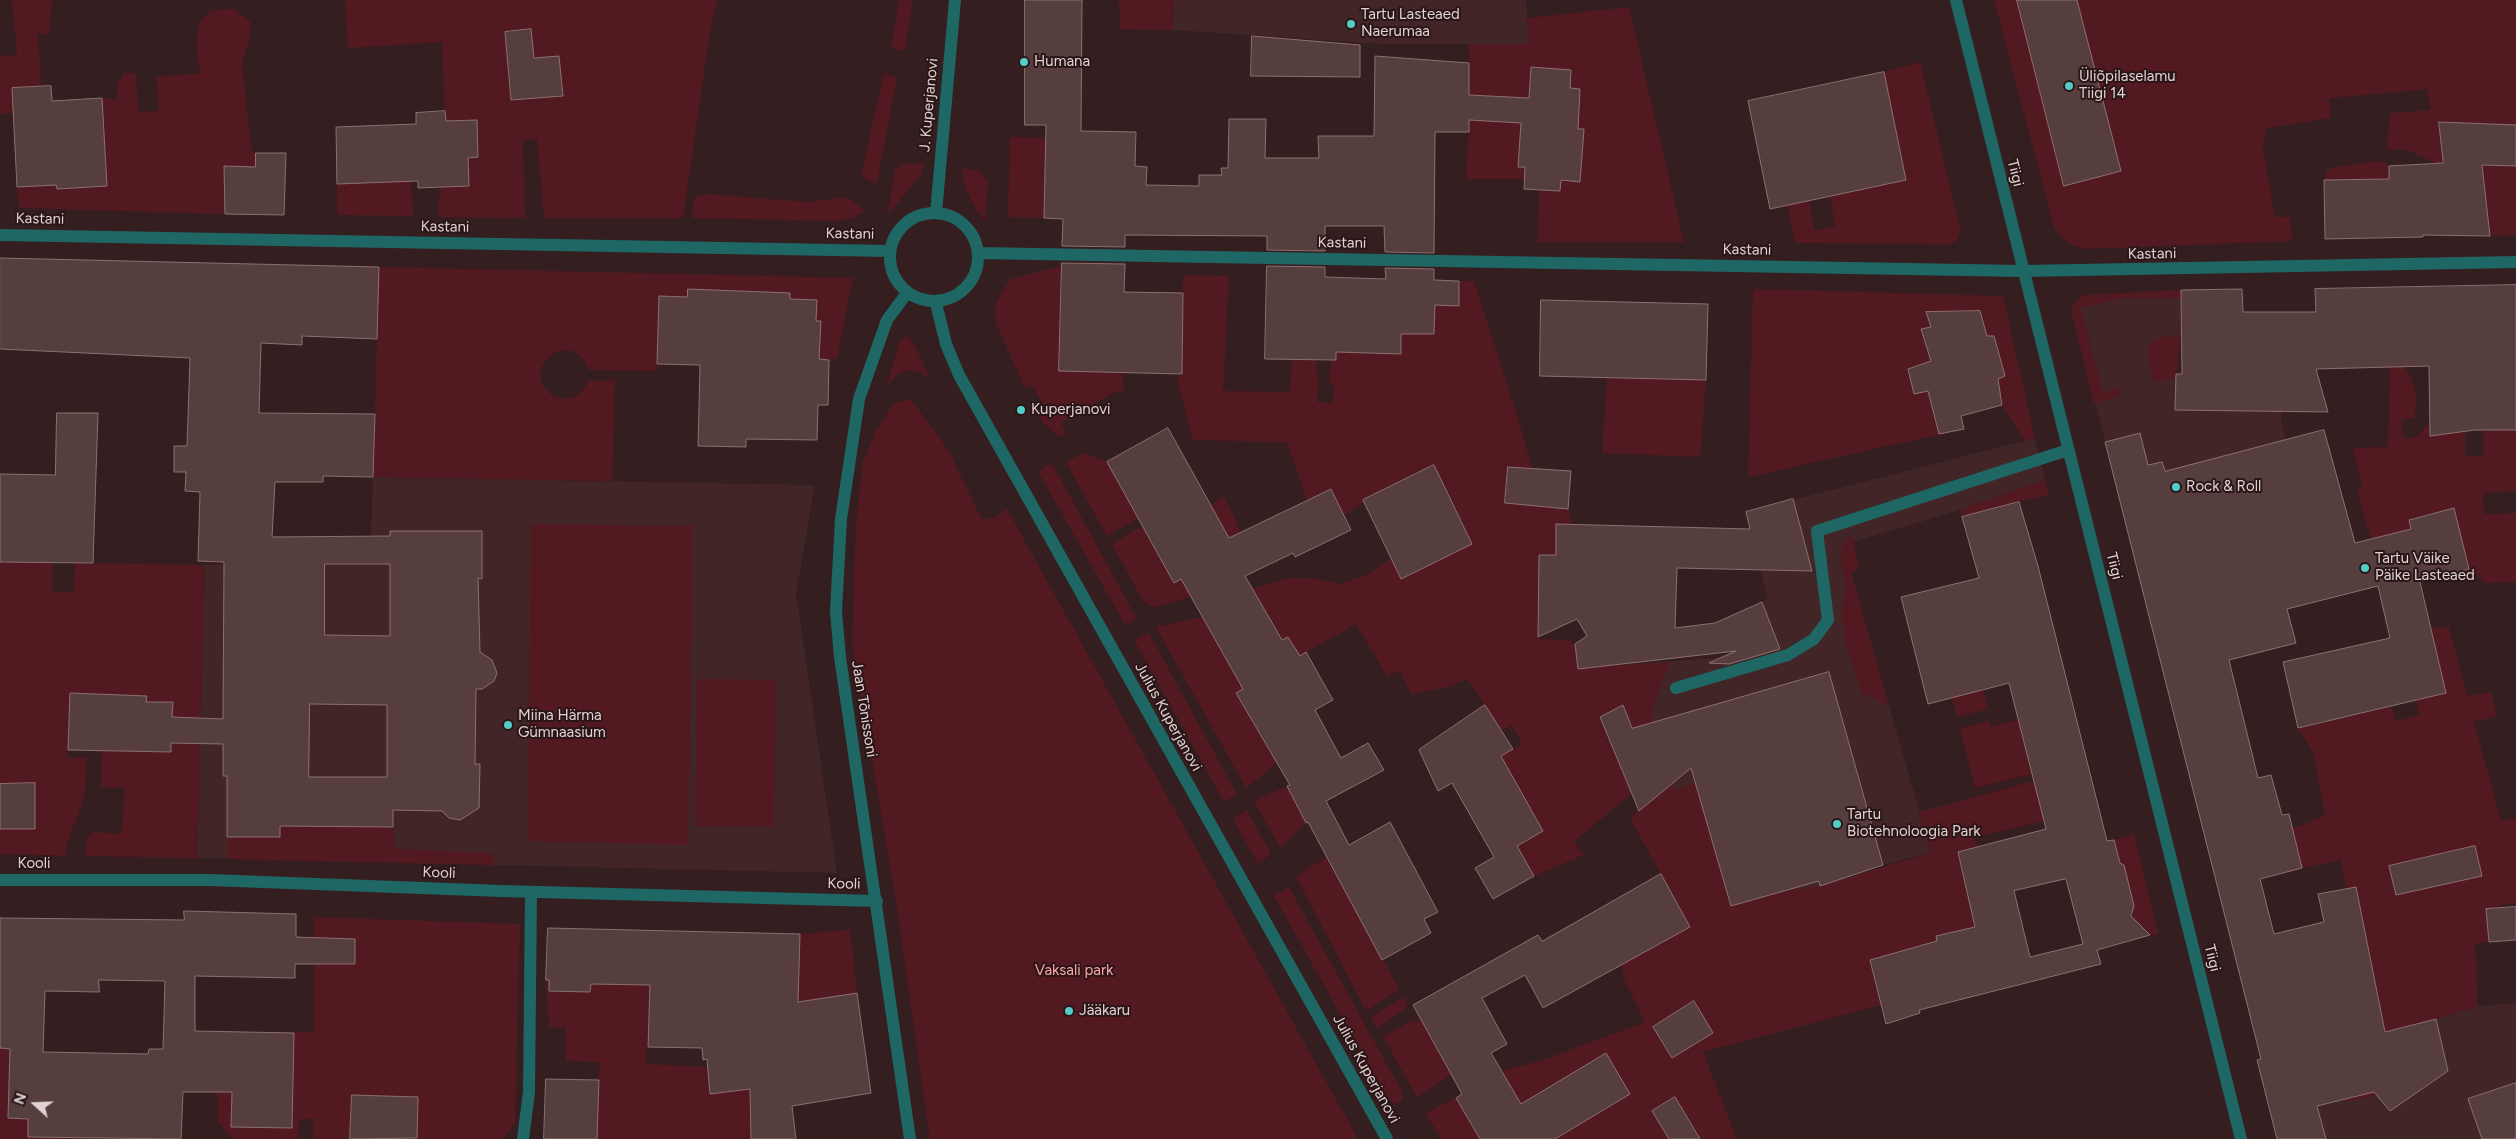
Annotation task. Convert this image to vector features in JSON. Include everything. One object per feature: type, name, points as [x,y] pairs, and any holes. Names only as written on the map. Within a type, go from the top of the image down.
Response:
[{"type":"street","name":"J. Kuperjanovi","points":[[936,213],[955,0]]},
{"type":"street","name":"Tiigi","points":[[1956,0],[2241,1139]]},
{"type":"street","points":[[926,213],[936,213],[952,216],[966,226],[974,237],[978,253],[978,266],[972,280],[963,292],[949,300],[936,303],[917,299],[907,294],[891,272],[889,251],[895,235],[909,220],[926,213]]},
{"type":"street","name":"Kastani","points":[[0,235],[889,251]]},
{"type":"street","name":"Kastani","points":[[978,253],[2023,272],[2516,262]]},
{"type":"street","name":"Jaan Tõnissoni","points":[[907,294],[887,320],[859,399],[840,519],[836,611],[840,657],[877,901],[910,1139]]},
{"type":"street","name":"Julius Kuperjanovi","points":[[936,303],[946,344],[959,375],[1387,1139]]},
{"type":"street","points":[[1676,688],[1788,655],[1814,639],[1828,620],[1817,531],[2068,450]]},
{"type":"street","name":"Kooli","points":[[0,880],[210,880],[531,892],[877,901]]},
{"type":"street","points":[[523,1139],[528,1092],[531,892]]},
{"type":"shaded area","name":"Tartu Lasteaed Naerumaa","points":[[1174,0],[1526,0],[1529,44],[1380,44],[1173,30]]},
{"type":"shaded area","points":[[2181,290],[2181,334],[2176,374],[2282,376],[2281,422],[2307,515],[2145,596],[2072,313],[2073,305],[2084,295]]},
{"type":"shaded area","points":[[2035,438],[2045,480],[1960,510],[1853,542],[1859,569],[1851,573],[1931,852],[1883,865],[1700,925],[1659,794],[1609,666],[1716,658],[1775,636],[1762,602],[1768,599],[1746,512]]},
{"type":"shaded area","name":"Miina Härma Gümnaasium","points":[[373,477],[815,485],[796,593],[837,873],[197,858],[205,565],[370,564]]},
{"type":"shaded area","points":[[2516,1003],[2516,1139],[2326,1139],[2317,1106],[2376,1094],[2390,1111],[2448,1071],[2436,1019],[2478,1006]]},
{"type":"green space","points":[[12,0],[52,0],[49,34],[38,34],[41,87],[14,113],[0,114],[0,56],[17,55]]},
{"type":"green space","points":[[345,0],[717,0],[709,38],[683,218],[544,218],[537,139],[523,141],[525,218],[438,217],[445,111],[442,42],[348,48]],"holes":[[[531,29],[535,98],[511,100],[505,32]]]},
{"type":"green space","points":[[899,0],[913,0],[905,51],[891,48]]},
{"type":"green space","points":[[1119,0],[1174,0],[1173,30],[1120,29]]},
{"type":"green space","points":[[1994,0],[2516,0],[2516,235],[2490,236],[2486,207],[2471,206],[2490,124],[2439,122],[2451,235],[2432,236],[2436,199],[2434,162],[2406,150],[2387,149],[2390,113],[2430,110],[2428,89],[2329,98],[2331,118],[2266,128],[2263,147],[2275,217],[2290,217],[2292,241],[2088,249],[2073,245],[2060,236],[2054,227]]},
{"type":"green space","points":[[1629,7],[1684,242],[1538,242],[1539,179],[1466,179],[1469,132],[1469,44],[1529,44],[1528,18]]},
{"type":"green space","points":[[234,9],[250,21],[250,36],[242,63],[251,149],[256,153],[255,167],[224,167],[225,214],[19,208],[17,187],[56,185],[57,189],[107,186],[102,98],[117,100],[117,85],[124,73],[136,73],[138,112],[158,111],[157,77],[200,73],[197,38],[200,23],[212,10]]},
{"type":"green space","points":[[1920,62],[1961,231],[1957,240],[1951,244],[1795,243],[1785,192],[1807,189],[1814,230],[1835,227],[1830,196],[1906,180],[1884,72]]},
{"type":"green space","points":[[884,73],[897,78],[877,184],[864,178],[862,171]]},
{"type":"green space","points":[[1010,137],[1046,138],[1044,218],[1008,217]]},
{"type":"green space","points":[[2378,161],[2389,166],[2389,179],[2324,180],[2327,170],[2335,167]]},
{"type":"green space","points":[[903,164],[925,164],[920,176],[888,214],[895,170]]},
{"type":"green space","points":[[962,168],[980,171],[988,181],[985,221],[969,196]]},
{"type":"green space","points":[[411,181],[413,216],[337,215],[337,184]]},
{"type":"green space","points":[[706,194],[806,202],[848,197],[865,211],[857,216],[840,221],[692,218],[693,203],[696,196]]},
{"type":"green space","points":[[1061,266],[1059,371],[1122,372],[1124,391],[1113,393],[1061,423],[1066,433],[1059,437],[1042,422],[1039,414],[1045,408],[1033,386],[1025,388],[995,321],[996,303],[1010,279]]},
{"type":"green space","points":[[379,267],[853,278],[837,359],[819,359],[821,321],[816,321],[817,300],[790,299],[790,293],[688,289],[687,297],[659,296],[657,371],[589,370],[581,357],[572,351],[561,351],[552,355],[545,362],[541,371],[541,382],[548,392],[556,397],[566,399],[574,397],[589,381],[615,380],[612,481],[373,477]]},
{"type":"green space","points":[[1183,275],[1229,276],[1223,391],[1290,392],[1292,359],[1317,359],[1316,373],[1319,374],[1317,402],[1332,403],[1334,384],[1329,383],[1332,348],[1400,353],[1401,334],[1434,334],[1435,305],[1459,306],[1459,281],[1474,281],[1520,425],[1532,469],[1529,504],[1569,507],[1572,536],[1556,536],[1556,555],[1539,555],[1538,639],[1570,640],[1575,645],[1578,668],[1670,662],[1654,701],[1651,723],[1675,790],[1695,782],[1731,906],[1788,890],[1820,886],[1930,853],[1919,812],[2034,781],[2045,821],[1975,837],[1985,883],[1966,887],[1979,941],[1927,985],[1932,1007],[1886,1024],[1881,1005],[1703,1052],[1737,1139],[1540,1139],[1501,1071],[1540,1061],[1645,1022],[1624,979],[1622,963],[1690,927],[1630,818],[1659,794],[1623,706],[1600,717],[1627,783],[1641,786],[1574,841],[1584,855],[1534,876],[1517,846],[1543,831],[1501,756],[1522,744],[1512,725],[1501,731],[1468,679],[1448,687],[1411,694],[1400,670],[1387,676],[1356,624],[1300,656],[1288,637],[1272,646],[1252,589],[1288,578],[1317,579],[1340,584],[1366,575],[1391,559],[1401,578],[1472,544],[1434,466],[1380,492],[1344,515],[1331,489],[1307,501],[1287,442],[1193,440],[1177,379],[1182,375]]},
{"type":"green space","points":[[1753,289],[2003,296],[2035,438],[2025,441],[2002,405],[1961,416],[1964,429],[1748,477]]},
{"type":"green space","points":[[2181,290],[2181,298],[2123,298],[2081,308],[2103,392],[2123,387],[2118,397],[2094,403],[2072,313],[2075,302],[2084,295]]},
{"type":"green space","points":[[2181,334],[2176,379],[2154,382],[2147,352],[2151,343],[2159,338]]},
{"type":"green space","points":[[905,336],[912,340],[930,379],[916,371],[903,372],[893,379],[885,393],[899,343]]},
{"type":"green space","points":[[2399,360],[2412,380],[2416,402],[2414,418],[2401,420],[2404,439],[2417,437],[2429,423],[2465,423],[2465,456],[2483,457],[2484,430],[2516,430],[2516,491],[2483,493],[2484,514],[2516,513],[2516,582],[2486,583],[2469,569],[2454,508],[2409,520],[2411,529],[2371,539],[2358,493],[2362,483],[2353,448],[2388,447],[2390,362]]},
{"type":"green space","points":[[1607,378],[1706,380],[1700,457],[1602,453]]},
{"type":"green space","name":"Vaksali park","points":[[908,399],[913,402],[949,451],[982,520],[995,517],[1007,509],[1358,1139],[930,1139],[897,908],[852,642],[856,521],[863,461],[876,431],[889,410],[895,403]]},
{"type":"green space","points":[[1083,453],[1107,462],[1138,518],[1107,536],[1066,462]]},
{"type":"green space","points":[[1051,464],[1137,619],[1125,625],[1038,471]]},
{"type":"green space","points":[[2045,480],[2049,494],[1962,517],[1960,510]]},
{"type":"green space","points":[[54,484],[52,592],[74,592],[75,563],[205,565],[197,858],[85,856],[88,836],[95,832],[120,834],[122,831],[125,788],[101,787],[102,701],[70,693],[67,757],[86,758],[86,776],[82,804],[65,856],[0,854],[0,491]]},
{"type":"green space","points":[[1224,496],[1246,543],[1235,549],[1211,505]]},
{"type":"green space","points":[[531,524],[693,526],[688,845],[528,841]]},
{"type":"green space","points":[[1142,526],[1174,583],[1227,553],[1240,579],[1169,604],[1154,607],[1143,601],[1112,544]]},
{"type":"green space","points":[[1852,534],[1859,569],[1851,573],[1888,705],[1862,694],[1844,635],[1842,612],[1846,589],[1841,553],[1846,540]]},
{"type":"green space","points":[[1202,617],[1243,689],[1236,693],[1277,763],[1246,788],[1156,627]]},
{"type":"green space","points":[[2449,627],[2467,696],[2491,692],[2497,716],[2474,722],[2501,821],[2516,818],[2516,903],[2500,905],[2487,921],[2489,942],[2475,944],[2478,1006],[2436,1019],[2363,1037],[2368,1055],[2421,1043],[2425,1062],[2377,1096],[2344,1101],[2339,1076],[2361,1070],[2348,1017],[2381,1010],[2361,913],[2351,915],[2341,860],[2302,868],[2292,829],[2325,816],[2314,754],[2298,728],[2392,707],[2396,721],[2419,715],[2416,700],[2446,693],[2431,628]]},
{"type":"green space","points":[[1149,633],[1237,794],[1224,802],[1134,640]]},
{"type":"green space","points":[[697,679],[775,680],[774,826],[696,826]]},
{"type":"green space","points":[[1983,690],[1988,709],[1957,717],[1952,698]]},
{"type":"green space","points":[[2018,720],[2032,774],[1975,788],[1960,728],[1990,721],[1991,727]]},
{"type":"green space","points":[[1287,786],[1306,823],[1280,848],[1254,801]]},
{"type":"green space","points":[[1247,810],[1271,854],[1258,864],[1233,819]]},
{"type":"green space","points":[[280,826],[393,827],[394,849],[493,853],[494,865],[227,859],[227,837],[280,837]]},
{"type":"green space","points":[[2134,834],[2158,934],[2139,937],[2114,840]]},
{"type":"green space","points":[[1327,857],[1399,989],[1366,1011],[1296,876]]},
{"type":"green space","points":[[1289,887],[1401,1090],[1403,1097],[1401,1101],[1395,1104],[1388,1099],[1274,896]]},
{"type":"green space","points":[[314,917],[520,924],[515,1122],[504,1139],[313,1139],[313,1119],[299,1119],[298,1139],[232,1139],[218,1121],[217,1068],[225,1033],[314,1032]]},
{"type":"green space","points":[[850,930],[857,993],[798,1002],[800,934]]},
{"type":"green space","points":[[651,969],[646,1064],[708,1067],[711,1093],[750,1089],[751,1139],[544,1139],[598,1080],[600,1063],[566,1060],[566,1028],[549,1027],[546,980],[564,981]]},
{"type":"green space","points":[[1404,997],[1408,1007],[1377,1028],[1371,1017]]},
{"type":"green space","points":[[1414,1019],[1417,1023],[1421,1020],[1451,1075],[1417,1097],[1383,1037]]},
{"type":"green space","points":[[0,1048],[10,1049],[8,1118],[28,1119],[28,1137],[104,1139],[0,1139]]},
{"type":"green space","points":[[1456,1098],[1480,1139],[1441,1139],[1426,1113]]},
{"type":"building","points":[[1025,0],[1082,0],[1081,131],[1136,132],[1135,166],[1147,167],[1146,185],[1199,186],[1199,175],[1222,175],[1221,168],[1228,168],[1229,119],[1266,119],[1265,158],[1319,158],[1318,136],[1374,136],[1375,56],[1469,63],[1469,95],[1529,98],[1531,67],[1571,70],[1570,88],[1580,89],[1578,129],[1584,129],[1580,182],[1561,180],[1560,191],[1524,189],[1525,167],[1518,167],[1521,123],[1469,120],[1469,132],[1435,132],[1434,253],[1385,252],[1384,226],[1325,226],[1325,251],[1267,250],[1267,236],[1125,235],[1125,247],[1062,246],[1063,219],[1044,218],[1046,125],[1025,125]]},
{"type":"building","name":"Üliõpilaselamu Tiigi 14","points":[[2017,0],[2077,0],[2121,171],[2064,186]]},
{"type":"building","points":[[531,29],[534,58],[559,56],[563,96],[511,100],[505,32]]},
{"type":"building","points":[[1252,36],[1360,45],[1360,77],[1251,76]]},
{"type":"building","points":[[1884,72],[1906,180],[1770,209],[1748,101]]},
{"type":"building","points":[[51,86],[52,101],[102,98],[107,186],[57,189],[56,185],[17,187],[12,88]]},
{"type":"building","points":[[445,111],[446,121],[477,120],[478,157],[468,158],[469,186],[418,188],[418,181],[337,184],[336,127],[416,124],[416,113]]},
{"type":"building","points":[[2439,122],[2516,125],[2516,166],[2482,165],[2490,236],[2423,235],[2423,237],[2325,239],[2324,180],[2389,179],[2389,166],[2443,163]]},
{"type":"building","points":[[256,153],[286,153],[284,215],[225,214],[224,166],[255,167]]},
{"type":"building","points":[[0,258],[379,267],[377,339],[302,336],[302,345],[261,343],[259,413],[375,414],[373,477],[323,476],[323,482],[275,482],[272,537],[390,536],[390,531],[482,531],[482,579],[478,578],[480,652],[492,660],[497,673],[494,681],[482,689],[476,689],[475,764],[480,764],[479,808],[460,820],[449,818],[442,811],[393,810],[393,827],[280,826],[280,837],[227,837],[227,776],[223,776],[223,744],[171,743],[171,752],[68,750],[70,693],[147,696],[146,702],[173,702],[172,717],[223,719],[224,562],[198,561],[200,492],[185,491],[186,472],[174,472],[174,446],[187,446],[190,358],[0,349]],"holes":[[[325,564],[390,564],[390,636],[325,635]],[[310,704],[387,705],[387,777],[309,777]]]},
{"type":"building","points":[[1062,263],[1125,264],[1124,292],[1183,293],[1182,374],[1059,371]]},
{"type":"building","points":[[1267,266],[1325,267],[1325,277],[1386,279],[1385,268],[1434,269],[1434,280],[1459,281],[1459,306],[1435,305],[1434,334],[1401,334],[1401,354],[1336,352],[1336,360],[1265,359]]},
{"type":"building","points":[[2516,285],[2516,430],[2475,430],[2430,436],[2429,366],[2316,369],[2328,412],[2175,410],[2176,374],[2182,374],[2181,290],[2242,289],[2243,312],[2316,312],[2315,289]]},
{"type":"building","points":[[688,289],[790,293],[790,299],[817,300],[816,321],[821,321],[819,359],[829,360],[828,405],[818,405],[817,440],[746,439],[746,447],[698,446],[700,365],[657,364],[659,296],[687,297]]},
{"type":"building","points":[[1541,300],[1708,304],[1706,380],[1540,376]]},
{"type":"building","points":[[1980,311],[1987,336],[1994,336],[2005,376],[1998,379],[2002,405],[1961,416],[1964,429],[1939,434],[1928,391],[1914,394],[1908,369],[1931,361],[1921,329],[1931,327],[1926,312]]},
{"type":"building","points":[[57,413],[98,413],[93,563],[0,562],[0,474],[55,475]]},
{"type":"building","points":[[1168,428],[1229,538],[1331,489],[1351,530],[1295,557],[1293,553],[1245,576],[1282,640],[1288,637],[1300,656],[1306,652],[1333,700],[1315,710],[1341,758],[1368,743],[1384,770],[1326,801],[1349,845],[1390,822],[1438,912],[1424,919],[1431,933],[1382,960],[1308,822],[1306,823],[1287,786],[1290,785],[1236,693],[1243,689],[1181,579],[1174,583],[1107,462]]},
{"type":"building","points":[[2324,430],[2355,543],[2411,529],[2409,520],[2454,508],[2469,569],[2420,582],[2446,693],[2298,728],[2283,662],[2390,638],[2378,586],[2287,609],[2296,643],[2229,660],[2258,778],[2271,775],[2282,815],[2289,814],[2302,868],[2260,879],[2274,934],[2324,922],[2318,894],[2356,887],[2385,1032],[2436,1019],[2448,1071],[2390,1111],[2374,1092],[2317,1106],[2326,1139],[2277,1139],[2257,1060],[2261,1059],[2105,442],[2140,433],[2148,465],[2162,462],[2165,471]]},
{"type":"building","points":[[1434,465],[1472,544],[1401,579],[1363,500]]},
{"type":"building","points":[[1508,467],[1571,471],[1568,509],[1505,503]]},
{"type":"building","points":[[1793,499],[1812,571],[1677,568],[1675,628],[1715,623],[1762,602],[1780,649],[1729,664],[1709,663],[1736,651],[1578,669],[1575,644],[1587,636],[1577,619],[1538,637],[1539,555],[1556,555],[1556,524],[1750,529],[1746,512]]},
{"type":"building","points":[[2019,502],[2038,566],[2107,841],[2114,840],[2120,863],[2124,865],[2134,906],[2131,916],[2150,935],[2097,950],[2101,964],[1919,1010],[1920,1013],[1886,1024],[1870,960],[1937,941],[1936,936],[1975,927],[1958,852],[2046,829],[2009,683],[1928,704],[1901,597],[1979,578],[1962,517]],"holes":[[[2066,879],[2083,944],[2030,957],[2014,891]]]},
{"type":"building","name":"Tartu Biotehnoloogia Park","points":[[1829,672],[1883,865],[1820,886],[1819,881],[1731,906],[1691,768],[1639,811],[1600,717],[1623,705],[1632,728]]},
{"type":"building","points":[[1485,705],[1513,749],[1501,756],[1543,831],[1517,846],[1534,876],[1493,899],[1475,868],[1494,857],[1452,783],[1438,791],[1419,750]]},
{"type":"building","points":[[35,783],[35,829],[0,829],[0,784]]},
{"type":"building","points":[[2475,846],[2482,876],[2396,895],[2389,866]]},
{"type":"building","points":[[1661,874],[1690,927],[1543,1008],[1525,975],[1482,998],[1507,1044],[1491,1053],[1521,1104],[1606,1053],[1630,1094],[1555,1139],[1480,1139],[1456,1098],[1462,1094],[1413,1005],[1538,935],[1542,941]]},
{"type":"building","points":[[2516,907],[2516,940],[2489,942],[2486,909]]},
{"type":"building","points":[[184,911],[296,914],[296,937],[355,939],[355,964],[295,964],[295,978],[195,976],[195,1031],[294,1033],[292,1128],[231,1127],[232,1092],[183,1092],[181,1139],[28,1137],[28,1119],[8,1118],[10,1049],[0,1048],[0,918],[184,920]],"holes":[[[99,980],[165,981],[163,1049],[149,1049],[148,1054],[43,1052],[45,991],[99,992]]]},
{"type":"building","points":[[548,928],[800,934],[798,1002],[857,993],[871,1093],[792,1106],[796,1139],[751,1139],[750,1089],[710,1094],[707,1059],[703,1060],[702,1048],[648,1047],[650,985],[591,984],[590,992],[549,991],[549,980],[546,980]]},
{"type":"building","points":[[1694,1001],[1713,1033],[1672,1058],[1653,1027]]},
{"type":"building","points":[[546,1079],[599,1080],[597,1139],[544,1139]]},
{"type":"building","points":[[2516,1083],[2516,1139],[2482,1139],[2468,1099]]},
{"type":"building","points":[[352,1095],[418,1097],[417,1138],[350,1139]]},
{"type":"building","points":[[1675,1097],[1700,1139],[1669,1139],[1652,1111]]},
{"type":"place","name":"Tartu Lasteaed Naerumaa","points":[[1351,24]]},
{"type":"place","name":"Humana","points":[[1024,62]]},
{"type":"place","name":"Üliõpilaselamu Tiigi 14","points":[[2069,86]]},
{"type":"place","name":"Kuperjanovi","points":[[1021,410]]},
{"type":"place","name":"Rock & Roll","points":[[2176,487]]},
{"type":"place","name":"Tartu Väike Päike Lasteaed","points":[[2365,568]]},
{"type":"place","name":"Miina Härma Gümnaasium","points":[[508,725]]},
{"type":"place","name":"Tartu Biotehnoloogia Park","points":[[1837,824]]},
{"type":"place","name":"Jääkaru","points":[[1069,1011]]}]
